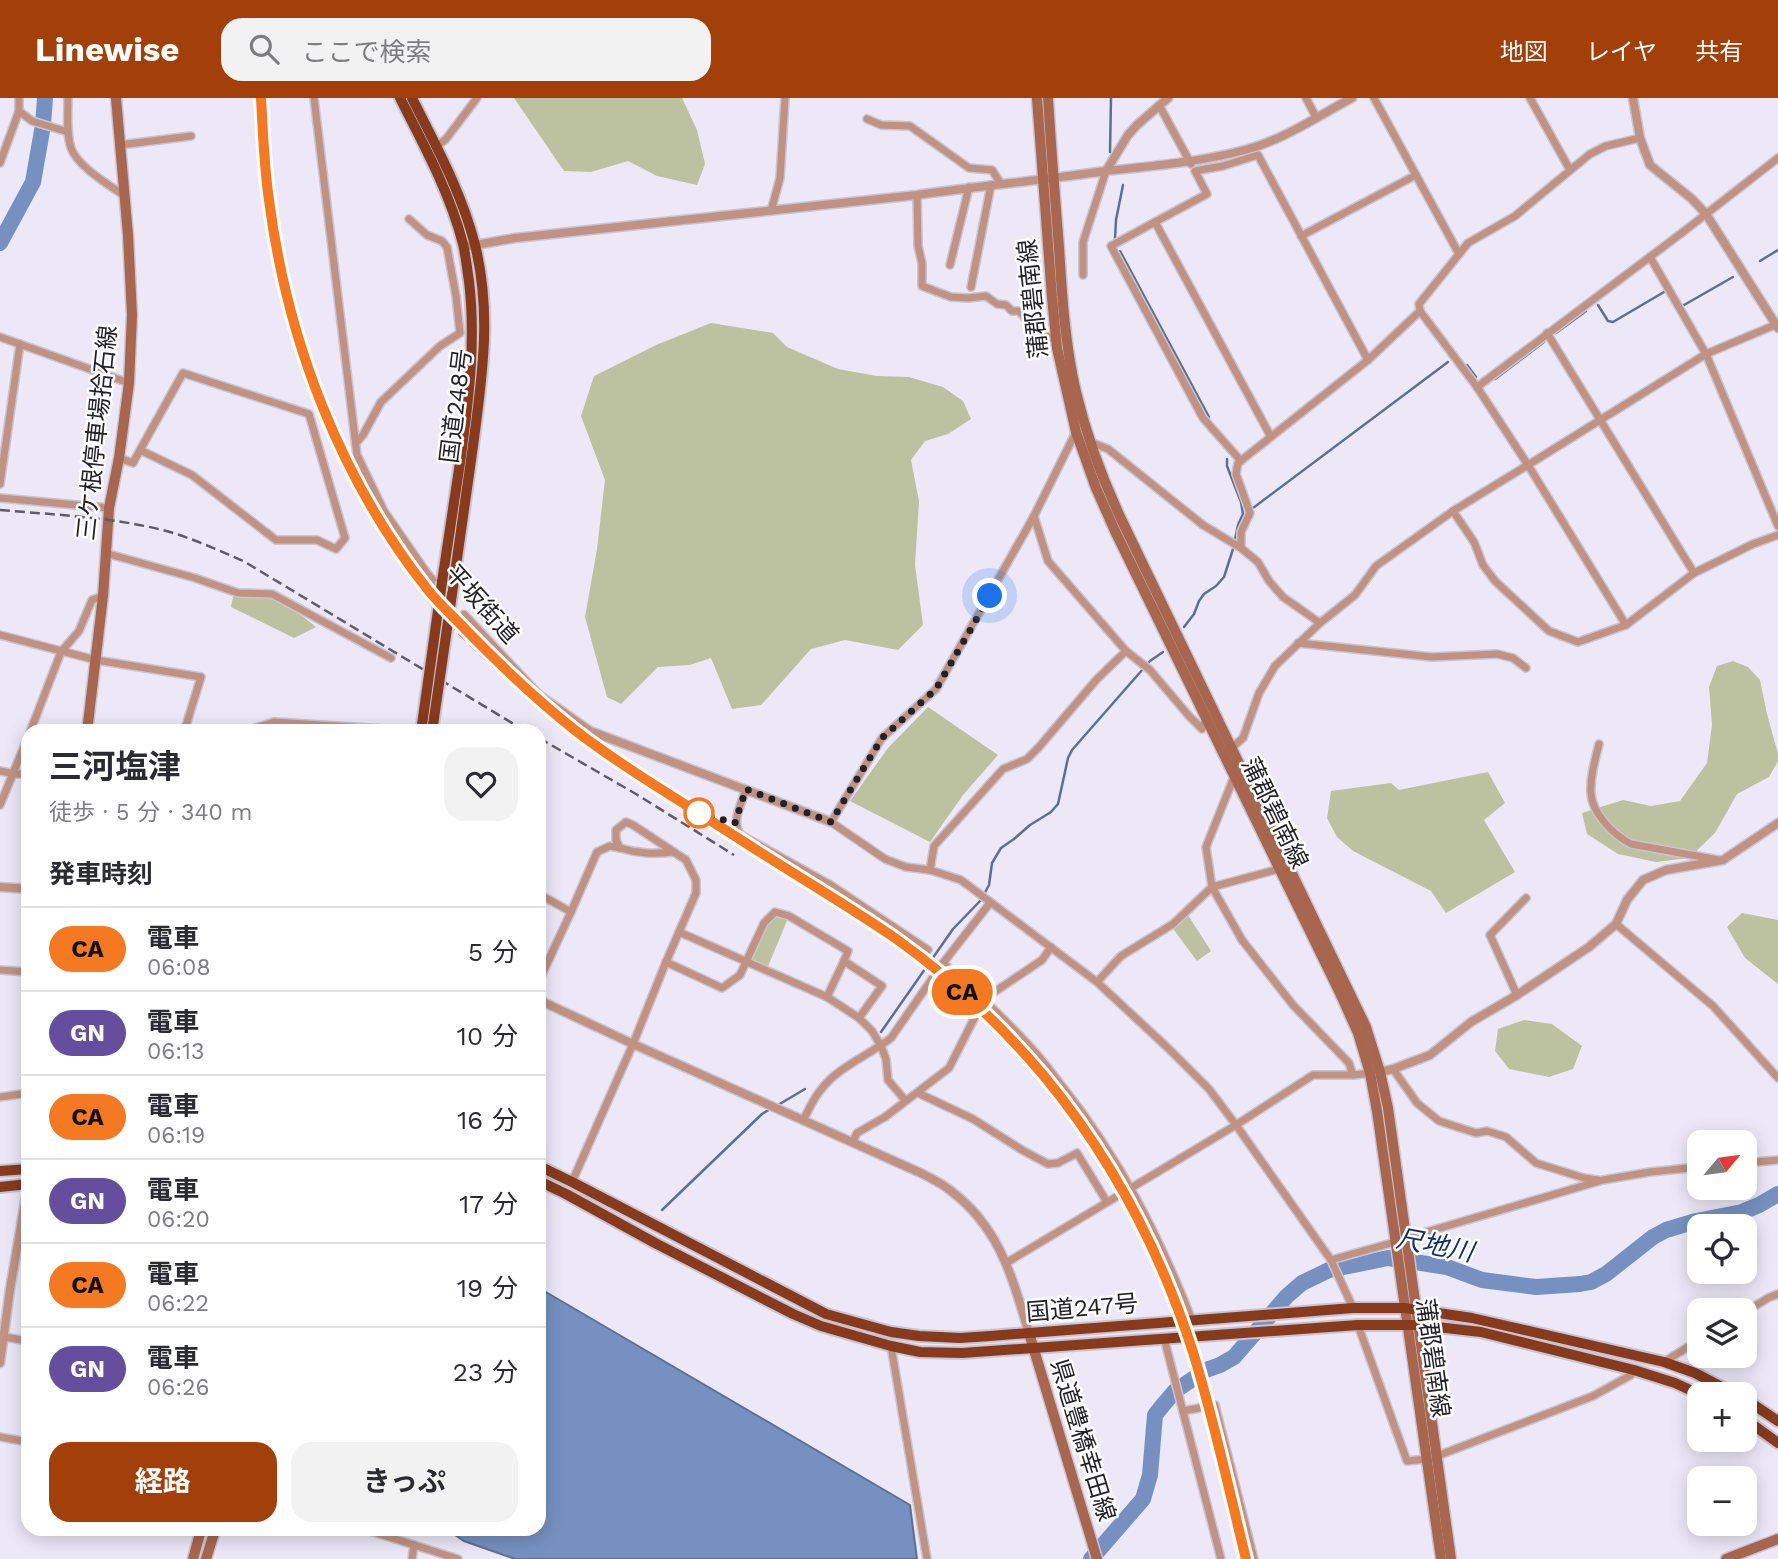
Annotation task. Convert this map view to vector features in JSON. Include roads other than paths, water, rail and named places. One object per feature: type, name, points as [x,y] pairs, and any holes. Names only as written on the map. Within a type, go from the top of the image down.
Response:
[{"type":"highway","name":"国道248号","points":[[400,98],[469,246],[473,331],[466,421],[422,724]]},
{"type":"highway","name":"国道248号","points":[[412,98],[452,177],[483,295],[486,330],[483,369],[433,724]]},
{"type":"highway","name":"国道247号","points":[[546,1169],[826,1314],[891,1332],[960,1338],[1353,1308],[1410,1309],[1472,1318],[1664,1362],[1712,1382]]},
{"type":"highway","points":[[0,1171],[21,1170]]},
{"type":"highway","name":"国道247号","points":[[546,1184],[793,1314],[821,1326],[920,1352],[962,1353],[1358,1325],[1413,1325],[1481,1332],[1634,1370],[1687,1388]]},
{"type":"highway","points":[[0,1187],[21,1185]]},
{"type":"highway","points":[[1757,1408],[1775,1421]]},
{"type":"highway","points":[[1757,1428],[1778,1443]]},
{"type":"main road","name":"三ケ根停車場拾石線","points":[[89,724],[103,596],[109,508],[129,383],[132,315],[116,98]]},
{"type":"main road","name":"蒲郡碧南線","points":[[1037,98],[1068,348],[1090,442],[1107,488],[1227,752],[1361,1017],[1375,1073],[1377,1111],[1398,1266],[1413,1325],[1432,1457],[1451,1559]]},
{"type":"main road","name":"蒲郡碧南線","points":[[1048,98],[1048,179],[1056,340],[1076,432],[1115,531],[1206,718],[1227,752],[1234,777],[1375,1073],[1388,1108],[1409,1255],[1410,1309]]},
{"type":"main road","name":"県道豊橋幸田線","points":[[1029,1333],[1097,1559]]},
{"type":"main road","name":"蒲郡碧南線","points":[[1432,1457],[1441,1559]]},
{"type":"main road","points":[[193,1559],[199,1536]]},
{"type":"main road","points":[[206,1559],[213,1536]]},
{"type":"main road","points":[[1726,1559],[1778,1539]]},
{"type":"street","points":[[0,163],[19,111],[19,98]]},
{"type":"street","points":[[68,98],[71,151],[85,167],[125,196]]},
{"type":"street","points":[[436,147],[446,139],[477,98]]},
{"type":"street","points":[[771,211],[780,178],[785,98]]},
{"type":"street","points":[[1083,275],[1083,243],[1106,171],[1128,135],[1168,98]]},
{"type":"street","points":[[1306,98],[1316,117]]},
{"type":"street","points":[[469,246],[1190,162],[1255,147],[1284,135],[1352,98]]},
{"type":"street","points":[[1374,98],[1459,254]]},
{"type":"street","points":[[1530,98],[1570,170]]},
{"type":"street","points":[[1227,752],[1243,738],[1259,693],[1275,666],[1354,595],[1376,566],[1453,510],[1706,354],[1777,325],[1706,215],[1692,199],[1650,165],[1640,138],[1633,98]]},
{"type":"street","name":"平坂街道","points":[[314,101],[357,455],[384,511],[427,573],[540,695],[590,731],[831,822],[885,859],[906,867],[930,870],[961,880],[1097,982],[1209,1089],[1332,1262],[1353,1308]]},
{"type":"street","points":[[1159,105],[1207,194],[1111,246],[1203,418],[1241,461]]},
{"type":"street","points":[[19,111],[32,121],[68,132]]},
{"type":"street","points":[[867,119],[881,125],[910,126],[970,168],[992,170],[1000,184]]},
{"type":"street","points":[[120,145],[191,136]]},
{"type":"street","points":[[1626,625],[1528,466],[1477,387],[1420,311],[1419,304],[1468,243],[1515,216],[1590,154],[1606,146],[1640,138]]},
{"type":"street","points":[[1195,171],[1258,155],[1368,360]]},
{"type":"street","points":[[1477,387],[1778,158]]},
{"type":"street","points":[[1301,236],[1416,175]]},
{"type":"street","points":[[971,288],[990,186]]},
{"type":"street","points":[[950,265],[969,187]]},
{"type":"street","points":[[917,195],[922,286],[951,297],[986,296],[997,304],[1006,305],[1012,311],[1019,311],[1038,332],[1056,340]]},
{"type":"street","points":[[356,443],[381,402],[440,346],[460,333],[456,296],[445,244],[427,235],[409,219]]},
{"type":"street","points":[[1156,222],[1271,437]]},
{"type":"street","points":[[1650,257],[1706,354],[1778,526]]},
{"type":"street","points":[[1236,545],[1250,513],[1236,474],[1238,463],[1368,360],[1420,311]]},
{"type":"street","points":[[1547,333],[1694,573]]},
{"type":"street","points":[[0,337],[129,383]]},
{"type":"street","points":[[0,484],[20,344]]},
{"type":"street","points":[[119,458],[133,463],[140,450],[183,373],[309,414],[345,538],[336,549],[317,540],[276,540],[192,475],[140,450]]},
{"type":"street","points":[[831,822],[882,738],[936,689],[1034,516],[1076,432]]},
{"type":"street","points":[[1090,442],[1108,449],[1203,525],[1258,562],[1283,597],[1320,623]]},
{"type":"street","points":[[0,498],[109,508]]},
{"type":"street","points":[[1453,510],[1495,582],[1549,631],[1578,642],[1626,625],[1694,573],[1753,544],[1778,535]]},
{"type":"street","points":[[1034,516],[1048,561],[1126,651],[1145,666],[1202,729],[1206,718]]},
{"type":"street","points":[[105,553],[238,593],[272,594],[391,659]]},
{"type":"street","points":[[33,724],[61,652],[79,631],[92,600],[103,596]]},
{"type":"street","points":[[0,635],[96,660],[201,677],[186,724]]},
{"type":"street","points":[[1298,643],[1432,657],[1497,654],[1513,658],[1526,668]]},
{"type":"street","points":[[930,870],[934,846],[1003,769],[1027,759],[1039,747],[1097,679],[1126,651]]},
{"type":"street","points":[[1599,744],[1590,796],[1607,827],[1631,844],[1723,860]]},
{"type":"street","points":[[0,805],[21,756]]},
{"type":"street","points":[[0,771],[21,774]]},
{"type":"street","points":[[1234,777],[1206,847],[1212,887],[1242,940],[1293,1005],[1349,1063],[1353,1075]]},
{"type":"street","points":[[746,789],[735,823],[741,835],[830,884],[928,950]]},
{"type":"street","points":[[572,1182],[696,893],[696,880],[686,860],[626,822],[617,830],[616,841],[620,848]]},
{"type":"street","points":[[1006,1263],[1236,1125],[1313,1075],[1375,1073],[1430,1055],[1471,1022],[1589,947],[1616,924],[1627,900],[1643,880],[1667,870],[1723,860],[1778,823]]},
{"type":"street","points":[[546,966],[597,852],[610,846],[653,855],[674,852]]},
{"type":"street","points":[[1097,982],[1121,956],[1173,924],[1212,887],[1279,870]]},
{"type":"street","points":[[0,887],[21,888]]},
{"type":"street","points":[[546,898],[571,912]]},
{"type":"street","points":[[1517,995],[1490,935],[1526,898]]},
{"type":"street","points":[[803,1120],[820,1091],[833,1077],[891,1038],[985,899]]},
{"type":"street","points":[[666,962],[722,988],[740,975],[764,923],[775,912],[789,916],[848,951],[827,997]]},
{"type":"street","points":[[1616,924],[1713,1006],[1778,1078]]},
{"type":"street","points":[[679,932],[827,997],[859,1018],[872,1031],[881,1046],[886,1059],[888,1080],[905,1100]]},
{"type":"street","points":[[853,1142],[857,1133],[885,1117],[949,1068],[984,999],[1042,960],[1051,947]]},
{"type":"street","points":[[845,961],[882,986],[859,1018]]},
{"type":"street","points":[[943,963],[984,999],[1037,1054],[1088,1119],[1132,1188],[1170,1264],[1192,1320]]},
{"type":"street","points":[[0,970],[21,972]]},
{"type":"street","points":[[546,1003],[923,1174],[950,1190],[968,1206],[998,1244],[1029,1333]]},
{"type":"street","points":[[1393,1069],[1417,1103],[1439,1121],[1476,1133],[1487,1131],[1506,1137],[1536,1163],[1584,1178],[1603,1180]]},
{"type":"street","points":[[918,1093],[973,1119],[1048,1164],[1058,1163],[1077,1153],[1107,1202]]},
{"type":"street","points":[[0,1097],[21,1094]]},
{"type":"street","points":[[1757,1162],[1778,1160]]},
{"type":"street","points":[[1406,1238],[1603,1180],[1687,1168]]},
{"type":"street","points":[[1332,1262],[1395,1242]]},
{"type":"street","points":[[0,1363],[10,1289],[21,1244]]},
{"type":"street","points":[[0,1288],[10,1289]]},
{"type":"street","points":[[1757,1305],[1778,1294]]},
{"type":"street","points":[[1358,1325],[1407,1461],[1432,1457],[1593,1396],[1631,1375],[1634,1370]]},
{"type":"street","points":[[4,1337],[21,1340]]},
{"type":"street","points":[[1164,1338],[1221,1559]]},
{"type":"street","points":[[891,1346],[928,1559]]},
{"type":"street","points":[[1664,1362],[1687,1348]]},
{"type":"street","points":[[1183,1411],[1215,1405],[1254,1559]]},
{"type":"street","points":[[0,1437],[21,1441]]},
{"type":"street","points":[[386,1536],[458,1559]]},
{"type":"street","points":[[412,1559],[414,1545]]},
{"type":"water","points":[[546,1292],[910,1505],[917,1559],[515,1559],[457,1536],[546,1536]]},
{"type":"waterway","points":[[0,243],[33,182],[45,98]]},
{"type":"waterway","points":[[1110,152],[1111,98]]},
{"type":"waterway","points":[[1115,239],[1123,185]]},
{"type":"waterway","points":[[1760,261],[1778,250]]},
{"type":"waterway","points":[[1120,251],[1209,417]]},
{"type":"waterway","points":[[1684,305],[1733,277]]},
{"type":"waterway","points":[[1598,305],[1608,321],[1613,322],[1664,292]]},
{"type":"waterway","points":[[1556,333],[1586,311]]},
{"type":"waterway","points":[[1495,379],[1544,342]]},
{"type":"waterway","points":[[1253,508],[1448,362]]},
{"type":"waterway","points":[[1467,365],[1476,377]]},
{"type":"waterway","points":[[1184,627],[1204,594],[1224,577],[1243,514],[1227,459]]},
{"type":"waterway","points":[[881,1032],[953,929],[981,900],[989,885],[992,863],[1001,848],[1058,804],[1072,750],[1150,661],[1163,652]]},
{"type":"waterway","points":[[778,1105],[805,1089]]},
{"type":"waterway","points":[[662,1210],[762,1114],[772,1108]]},
{"type":"waterway","name":"尺地川","points":[[1091,1559],[1143,1499],[1150,1475],[1155,1415],[1175,1391],[1206,1370],[1234,1357],[1287,1296],[1302,1283],[1329,1270],[1388,1258],[1447,1267],[1482,1280],[1536,1287],[1591,1282],[1666,1230],[1742,1212],[1778,1194]]},
{"type":"railway","points":[[256,98],[267,223],[291,334],[329,434],[362,499],[402,565],[427,599],[452,626],[513,685],[563,728],[630,776],[895,945],[974,1010],[1044,1084],[1108,1175],[1136,1224],[1159,1274],[1195,1379],[1242,1559]]},
{"type":"railway","points":[[0,510],[128,523],[170,532],[218,550],[245,562],[514,724]]},
{"type":"railway","points":[[546,742],[734,855]]},
{"type":"train","name":"CA","points":[[261,98],[269,201],[279,259],[303,356],[337,442],[360,488],[400,552],[431,594],[541,703],[646,780],[895,939],[969,998],[1046,1079],[1094,1144],[1129,1203],[1162,1269],[1202,1382],[1246,1559]]}]
